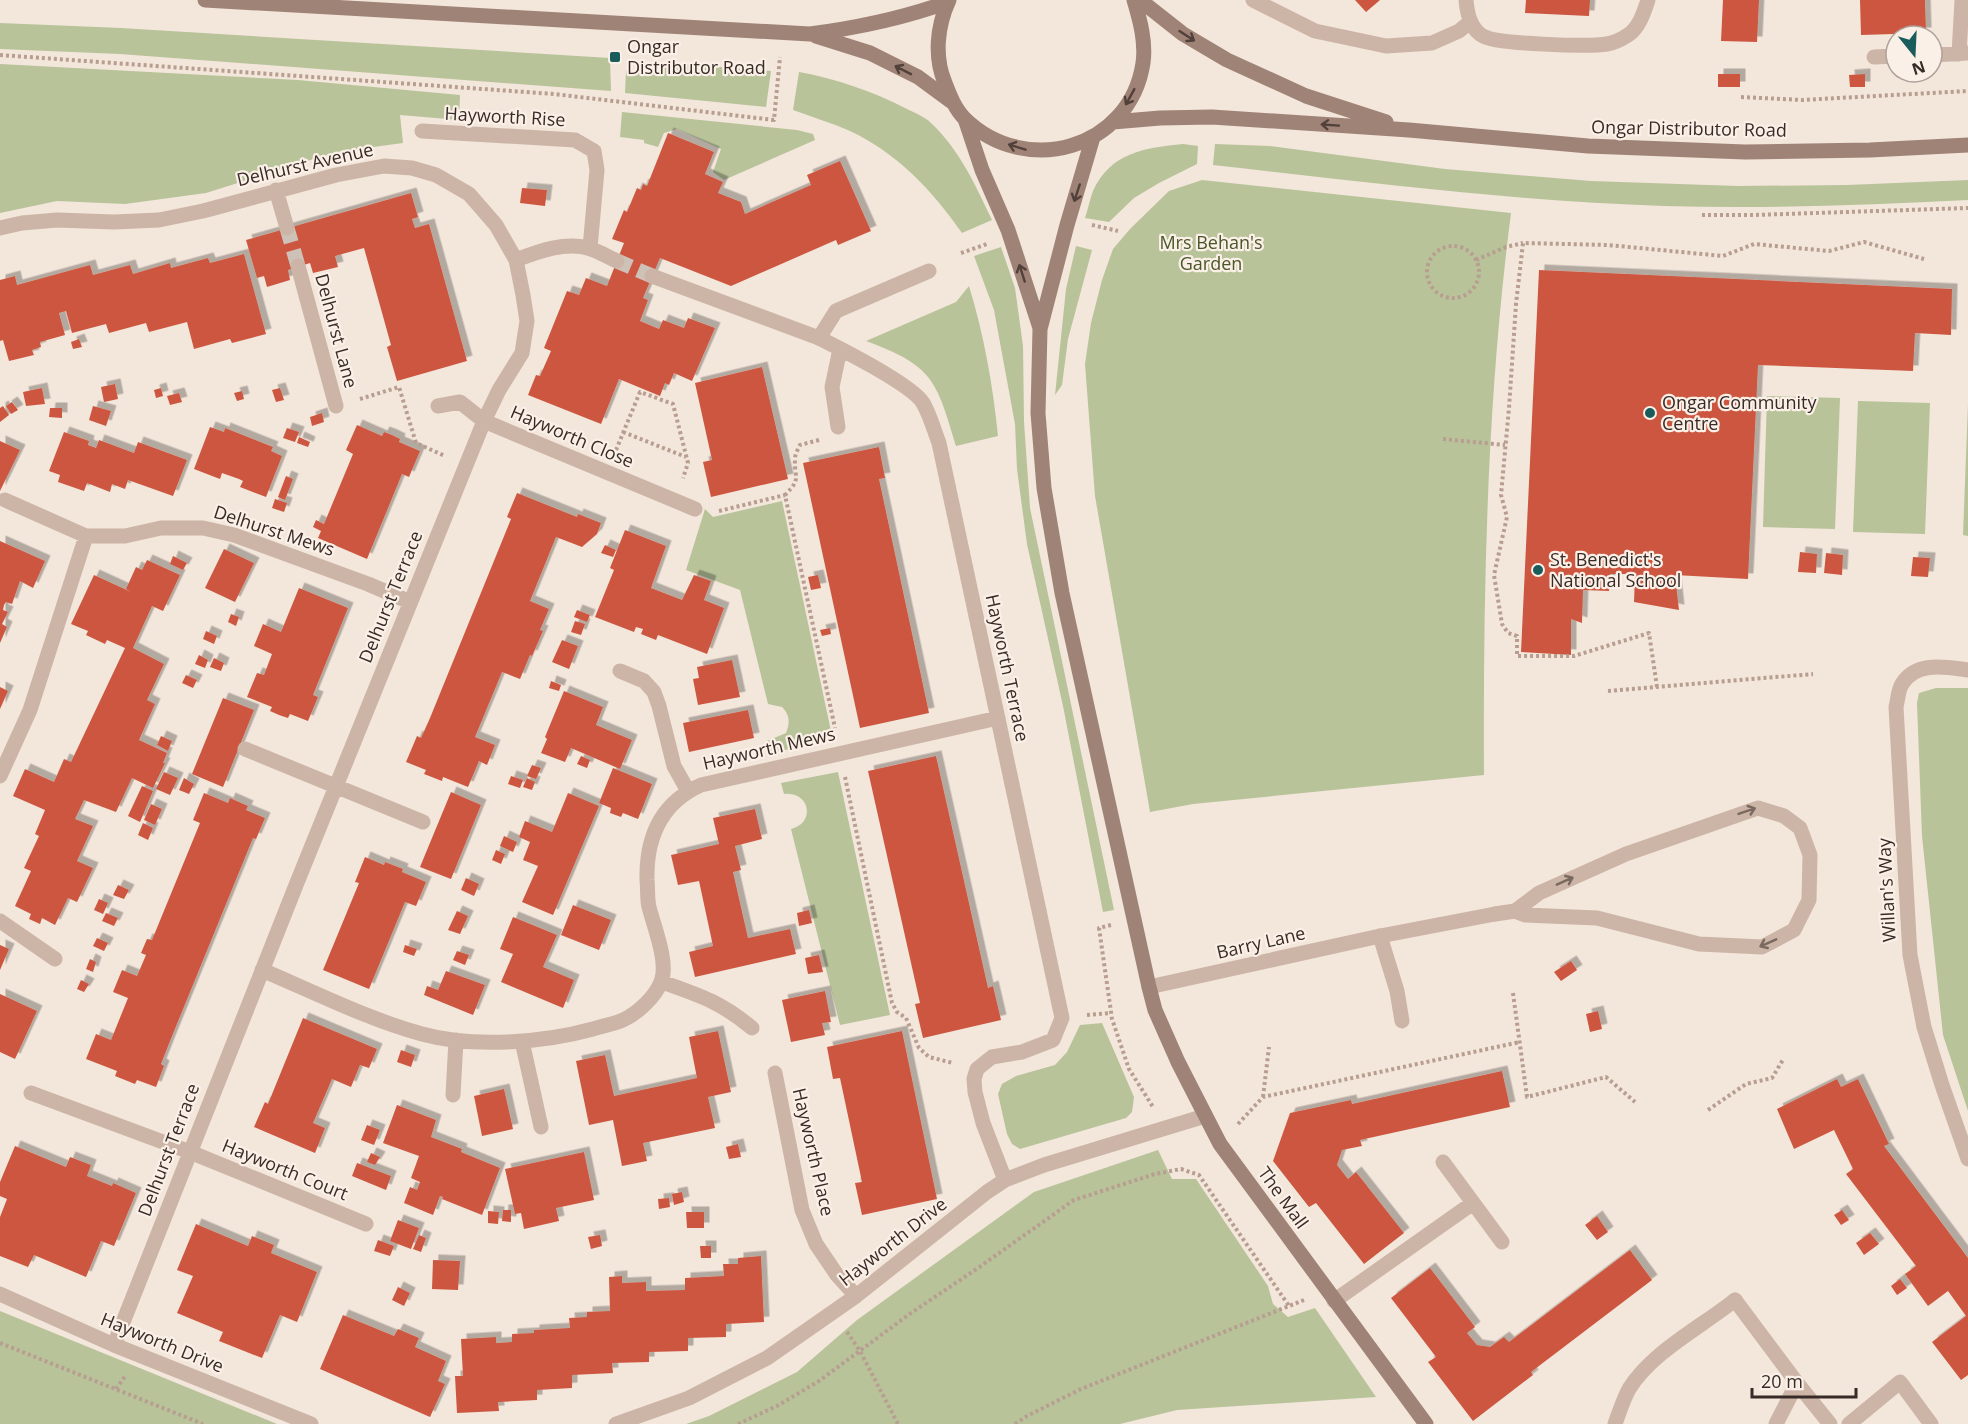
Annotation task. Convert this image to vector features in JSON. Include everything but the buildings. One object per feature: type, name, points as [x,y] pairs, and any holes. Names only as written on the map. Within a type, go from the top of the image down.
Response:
[{"type":"street","points":[[205,0],[810,34],[845,30],[931,8],[949,1]]},
{"type":"street","points":[[949,1],[938,35],[938,47],[939,70],[952,102],[965,119],[993,140],[1026,151],[1061,150],[1093,137],[1113,122],[1133,95],[1143,62],[1142,28],[1134,0]]},
{"type":"street","name":"Ongar Distributor Road","points":[[1140,0],[1183,34],[1227,60],[1306,96],[1409,129]]},
{"type":"street","points":[[1253,0],[1315,32],[1386,46],[1432,43],[1459,31],[1470,22]]},
{"type":"street","points":[[1466,0],[1470,22],[1483,36],[1499,40],[1576,46],[1610,44],[1629,35],[1641,20],[1648,0]]},
{"type":"street","points":[[1944,55],[1963,54],[1962,0]]},
{"type":"street","points":[[810,34],[870,53],[918,78],[952,102]]},
{"type":"street","points":[[1874,57],[1884,57]]},
{"type":"street","name":"Ongar Distributor Road","points":[[1113,122],[1212,117],[1409,129],[1588,147],[1734,151],[1870,150],[1968,145]]},
{"type":"street","points":[[965,119],[982,170],[1008,230],[1040,329]]},
{"type":"street","name":"Hayworth Rise","points":[[422,131],[575,140],[594,151],[597,170],[590,248]]},
{"type":"street","points":[[1040,329],[1066,225],[1093,137]]},
{"type":"street","name":"Delhurst Avenue","points":[[0,228],[22,223],[57,220],[114,222],[159,220],[203,211],[336,175],[384,166],[412,168],[436,175],[469,194],[495,225],[516,260],[527,321],[522,353],[499,390],[484,421]]},
{"type":"street","points":[[276,190],[287,228]]},
{"type":"street","points":[[516,260],[549,248],[572,246],[590,248],[617,261]]},
{"type":"street","name":"Delhurst Lane","points":[[298,266],[336,406]]},
{"type":"street","points":[[819,338],[836,311],[929,271]]},
{"type":"street","name":"Hayworth Terrace","points":[[652,276],[819,338],[912,390],[922,403],[939,443],[1062,1018],[1053,1040],[1022,1052],[992,1057],[977,1069]]},
{"type":"street","name":"The Mall","points":[[1040,329],[1038,413],[1044,488],[1062,593],[1155,1010],[1220,1144],[1426,1424]]},
{"type":"street","points":[[838,427],[832,387],[840,349]]},
{"type":"street","name":"Hayworth Close","points":[[438,406],[460,402],[484,421],[695,509]]},
{"type":"street","name":"Delhurst Terrace","points":[[114,1345],[262,970],[484,421]]},
{"type":"street","name":"Delhurst Mews","points":[[5,500],[86,536],[125,536],[161,528],[203,528],[246,539],[410,602]]},
{"type":"street","points":[[0,776],[30,710],[86,536]]},
{"type":"street","name":"Willan's Way","points":[[1968,670],[1932,666],[1911,673],[1900,685],[1896,707],[1910,955],[1924,1027],[1968,1159]]},
{"type":"street","points":[[620,671],[644,681],[654,692],[660,706],[674,766],[688,791]]},
{"type":"street","name":"Hayworth Mews","points":[[662,982],[663,961],[648,904],[647,867],[650,845],[663,816],[675,800],[702,785],[998,718]]},
{"type":"street","points":[[246,749],[423,822]]},
{"type":"street","points":[[1758,808],[1784,816],[1800,828],[1810,855],[1809,900],[1794,930],[1762,947],[1699,944],[1597,918],[1525,915],[1515,911],[1539,893],[1626,854],[1758,808]]},
{"type":"street","name":"Barry Lane","points":[[1149,987],[1380,936],[1515,911]]},
{"type":"street","points":[[0,921],[55,959]]},
{"type":"street","points":[[1380,936],[1397,991],[1402,1021]]},
{"type":"street","points":[[262,970],[378,1019],[423,1034],[456,1040],[522,1041],[579,1033],[624,1020],[645,1004],[662,982],[716,1002],[734,1012],[753,1028]]},
{"type":"street","points":[[453,1095],[456,1040]]},
{"type":"street","points":[[522,1041],[541,1127]]},
{"type":"street","points":[[977,1069],[974,1079],[975,1092],[983,1123],[1005,1180]]},
{"type":"street","name":"Hayworth Place","points":[[775,1073],[802,1210],[816,1244],[837,1275],[856,1296]]},
{"type":"street","name":"Hayworth Court","points":[[31,1093],[190,1152],[366,1224]]},
{"type":"street","name":"Hayworth Drive","points":[[616,1424],[689,1398],[757,1363],[856,1296],[1005,1180],[1044,1165],[1205,1116]]},
{"type":"street","points":[[1443,1162],[1502,1242]]},
{"type":"street","points":[[1331,1296],[1473,1203]]},
{"type":"street","name":"Hayworth Drive","points":[[0,1294],[114,1345],[311,1424]]},
{"type":"street","points":[[1615,1424],[1628,1391],[1641,1373],[1675,1344],[1736,1300],[1830,1424]]},
{"type":"street","points":[[1849,1424],[1900,1382],[1931,1424]]},
{"type":"street","points":[[1776,1424],[1797,1383]]},
{"type":"path","points":[[0,55],[554,94],[774,120]]},
{"type":"path","points":[[1741,97],[1802,100],[1968,91]]},
{"type":"path","points":[[1702,215],[1968,208]]},
{"type":"path","points":[[1476,260],[1506,247],[1523,243],[1608,245],[1723,256],[1754,244],[1829,251],[1864,242],[1924,259]]},
{"type":"path","points":[[1523,243],[1501,495],[1507,518],[1494,575],[1502,624],[1508,633],[1517,636],[1518,656],[1574,656],[1649,633],[1657,687]]},
{"type":"path","points":[[1446,247],[1463,248],[1476,260],[1479,277],[1476,285],[1464,297],[1446,298],[1432,289],[1428,281],[1428,264],[1432,256],[1446,247]]},
{"type":"path","points":[[336,406],[399,387],[416,443],[446,456],[451,447]]},
{"type":"path","points":[[607,473],[640,392],[674,404],[688,463],[681,485]]},
{"type":"path","points":[[717,512],[785,495],[795,486],[798,475],[795,457],[800,445],[828,438],[838,427]]},
{"type":"path","points":[[623,432],[687,458]]},
{"type":"path","points":[[1443,439],[1505,445]]},
{"type":"path","points":[[785,495],[892,1003],[897,1012],[906,1018],[919,1048],[929,1057],[977,1069]]},
{"type":"path","points":[[1608,691],[1813,674]]},
{"type":"path","points":[[1135,921],[1099,928],[1110,1013],[1129,1069],[1166,1128]]},
{"type":"path","points":[[1513,993],[1527,1097],[1606,1077],[1635,1102]]},
{"type":"path","points":[[1220,1144],[1263,1097],[1520,1042]]},
{"type":"path","points":[[1263,1097],[1269,1047]]},
{"type":"path","points":[[1707,1110],[1746,1084],[1772,1078],[1784,1058]]},
{"type":"path","points":[[738,1424],[777,1406],[819,1381],[911,1313],[1074,1200],[1155,1174],[1181,1169],[1199,1175],[1289,1306]]},
{"type":"path","points":[[1015,1424],[1081,1389],[1289,1306],[1331,1296]]},
{"type":"path","points":[[833,1312],[860,1351],[898,1424]]},
{"type":"path","points":[[0,1343],[203,1424]]},
{"type":"green space","points":[[0,23],[121,28],[610,58],[611,91],[120,54],[0,49]]},
{"type":"green space","points":[[659,62],[771,71],[766,107],[625,93],[626,71],[659,73]]},
{"type":"green space","points":[[0,64],[298,80],[460,95],[459,120],[400,115],[403,143],[336,152],[206,193],[125,204],[57,201],[0,213]]},
{"type":"green space","points":[[799,72],[867,91],[929,121],[958,156],[992,220],[962,233],[939,202],[913,174],[883,150],[850,131],[793,110]]},
{"type":"green space","points":[[622,112],[797,130],[813,134],[815,140],[724,180],[713,172],[721,149],[677,129],[664,133],[658,147],[644,143],[644,140],[620,137]]},
{"type":"green space","points":[[1183,144],[1198,146],[1197,164],[1134,198],[1109,222],[1085,218],[1093,191],[1100,178],[1119,160],[1143,150]]},
{"type":"green space","points":[[1215,144],[1270,146],[1445,169],[1591,181],[1738,186],[1847,185],[1968,180],[1968,200],[1740,207],[1607,204],[1551,200],[1213,165]]},
{"type":"green space","name":"Mrs Behan's Garden","points":[[1202,180],[1511,213],[1497,353],[1488,493],[1484,634],[1484,775],[1193,804],[1150,812],[1095,496],[1085,364],[1091,323],[1113,249],[1169,191]]},
{"type":"green space","points":[[1076,246],[1092,250],[1068,339],[1062,385],[1055,395],[1066,289]]},
{"type":"green space","points":[[1001,247],[1015,288],[1023,346],[1024,422],[1030,508],[1114,910],[1103,912],[1063,706],[1027,544],[1017,469],[1015,424],[994,310],[974,256]]},
{"type":"green space","points":[[969,286],[987,361],[998,436],[956,446],[943,405],[929,378],[906,359],[866,341],[956,302]]},
{"type":"green space","points":[[1767,396],[1840,398],[1835,529],[1763,527]]},
{"type":"green space","points":[[1858,401],[1930,403],[1925,534],[1853,532]]},
{"type":"green space","points":[[1968,404],[1968,536],[1963,535]]},
{"type":"green space","points":[[782,501],[831,731],[827,734],[825,742],[770,753],[767,741],[786,733],[787,713],[782,707],[768,704],[740,590],[686,570],[705,509],[713,517]]},
{"type":"green space","points":[[1936,688],[1968,688],[1968,1111],[1943,1035],[1922,836],[1917,703],[1919,693]]},
{"type":"green space","points":[[838,772],[890,1015],[840,1025],[791,829],[804,821],[807,808],[800,797],[784,794],[781,783]]},
{"type":"green space","points":[[1102,1023],[1134,1097],[1132,1112],[1126,1118],[1020,1149],[1012,1144],[1007,1134],[998,1094],[1002,1084],[1016,1076],[1055,1065],[1067,1052],[1080,1025]]},
{"type":"green space","points":[[1158,1150],[1172,1179],[1196,1179],[1268,1286],[1273,1304],[1288,1317],[1315,1308],[1376,1397],[1177,1410],[1120,1424],[686,1424],[709,1416],[797,1372],[857,1320],[1034,1192]]},
{"type":"green space","points":[[0,1311],[277,1424],[0,1424]]},
{"type":"tunnel","points":[[287,228],[298,266]]},
{"type":"tunnel","points":[[617,261],[652,276]]},
{"type":"place","name":"Ongar Distributor Road","points":[[615,57]]},
{"type":"place","name":"Ongar Community Centre","points":[[1650,413]]},
{"type":"place","name":"St. Benedict's National School","points":[[1538,570]]}]
